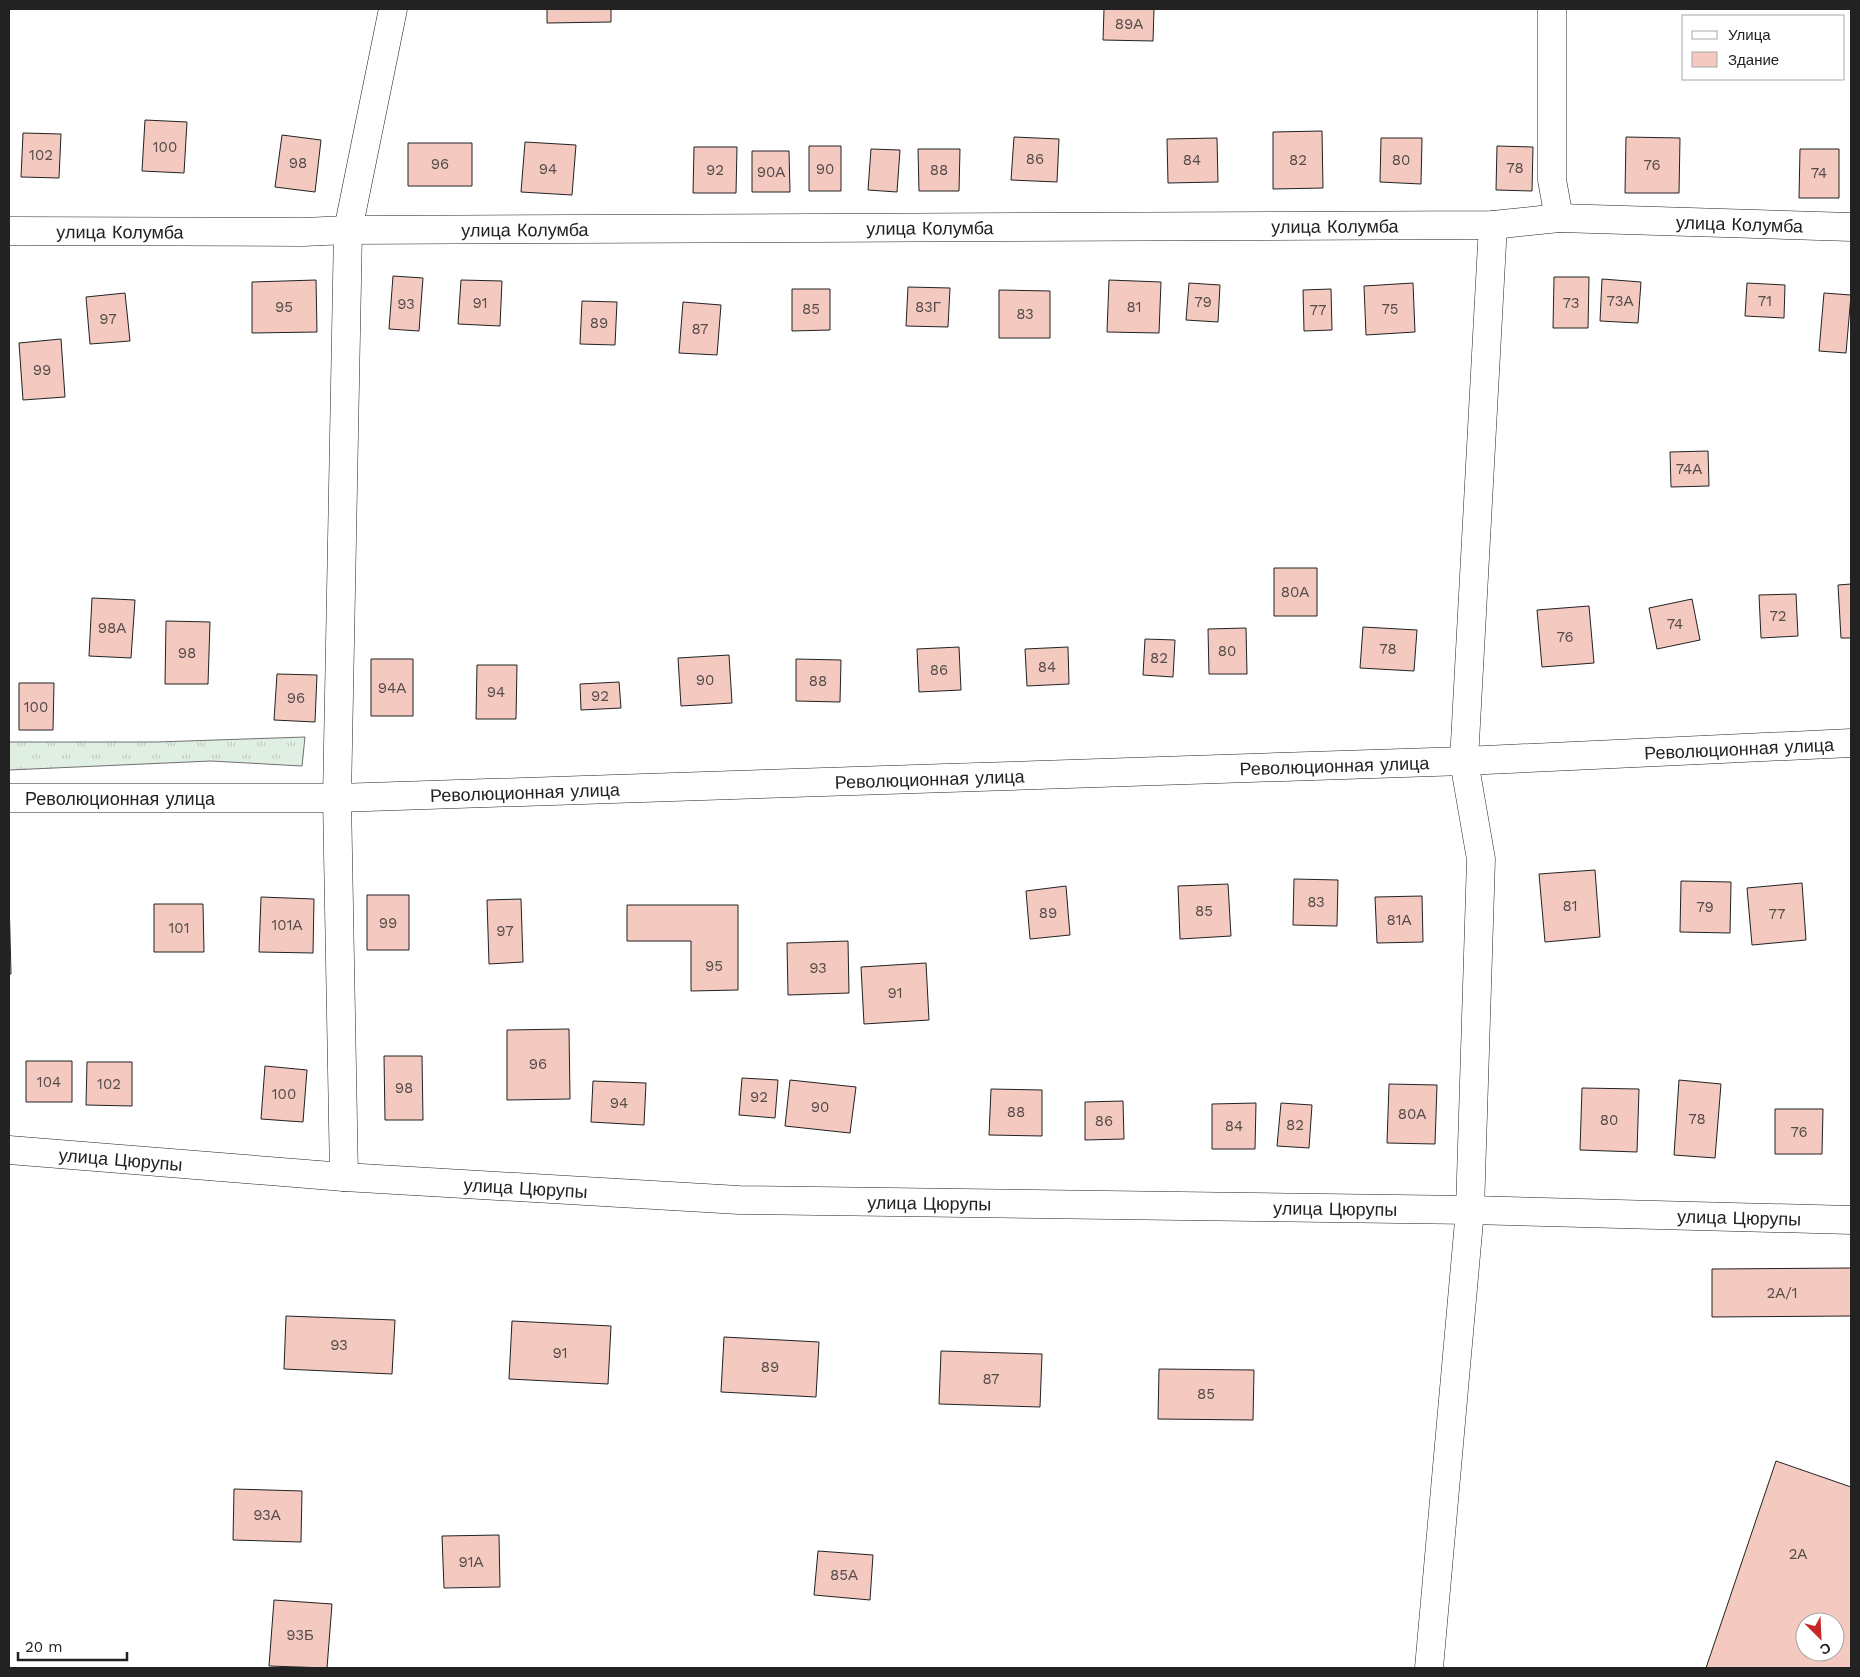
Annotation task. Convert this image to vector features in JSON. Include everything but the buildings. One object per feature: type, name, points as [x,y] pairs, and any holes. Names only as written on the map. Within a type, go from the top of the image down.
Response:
[{"type":"street","points":[[344,1177],[337,798],[348,230],[393,9]]},
{"type":"street","points":[[1552,9],[1552,180],[1559,218]]},
{"type":"street","name":"улица Колумба","points":[[9,231],[303,232],[348,230],[1494,225],[1559,218],[1851,227]]},
{"type":"street","points":[[1429,1668],[1470,1210],[1481,859],[1464,761],[1494,225]]},
{"type":"street","name":"Революционная улица","points":[[9,798],[337,798],[1464,761],[1851,743]]},
{"type":"street","name":"улица Цюрупы","points":[[9,1150],[344,1177],[739,1200],[1470,1210],[1851,1220]]},
{"type":"green space","points":[[305,737],[302,766],[211,761],[9,770],[9,742],[157,742]]}]
